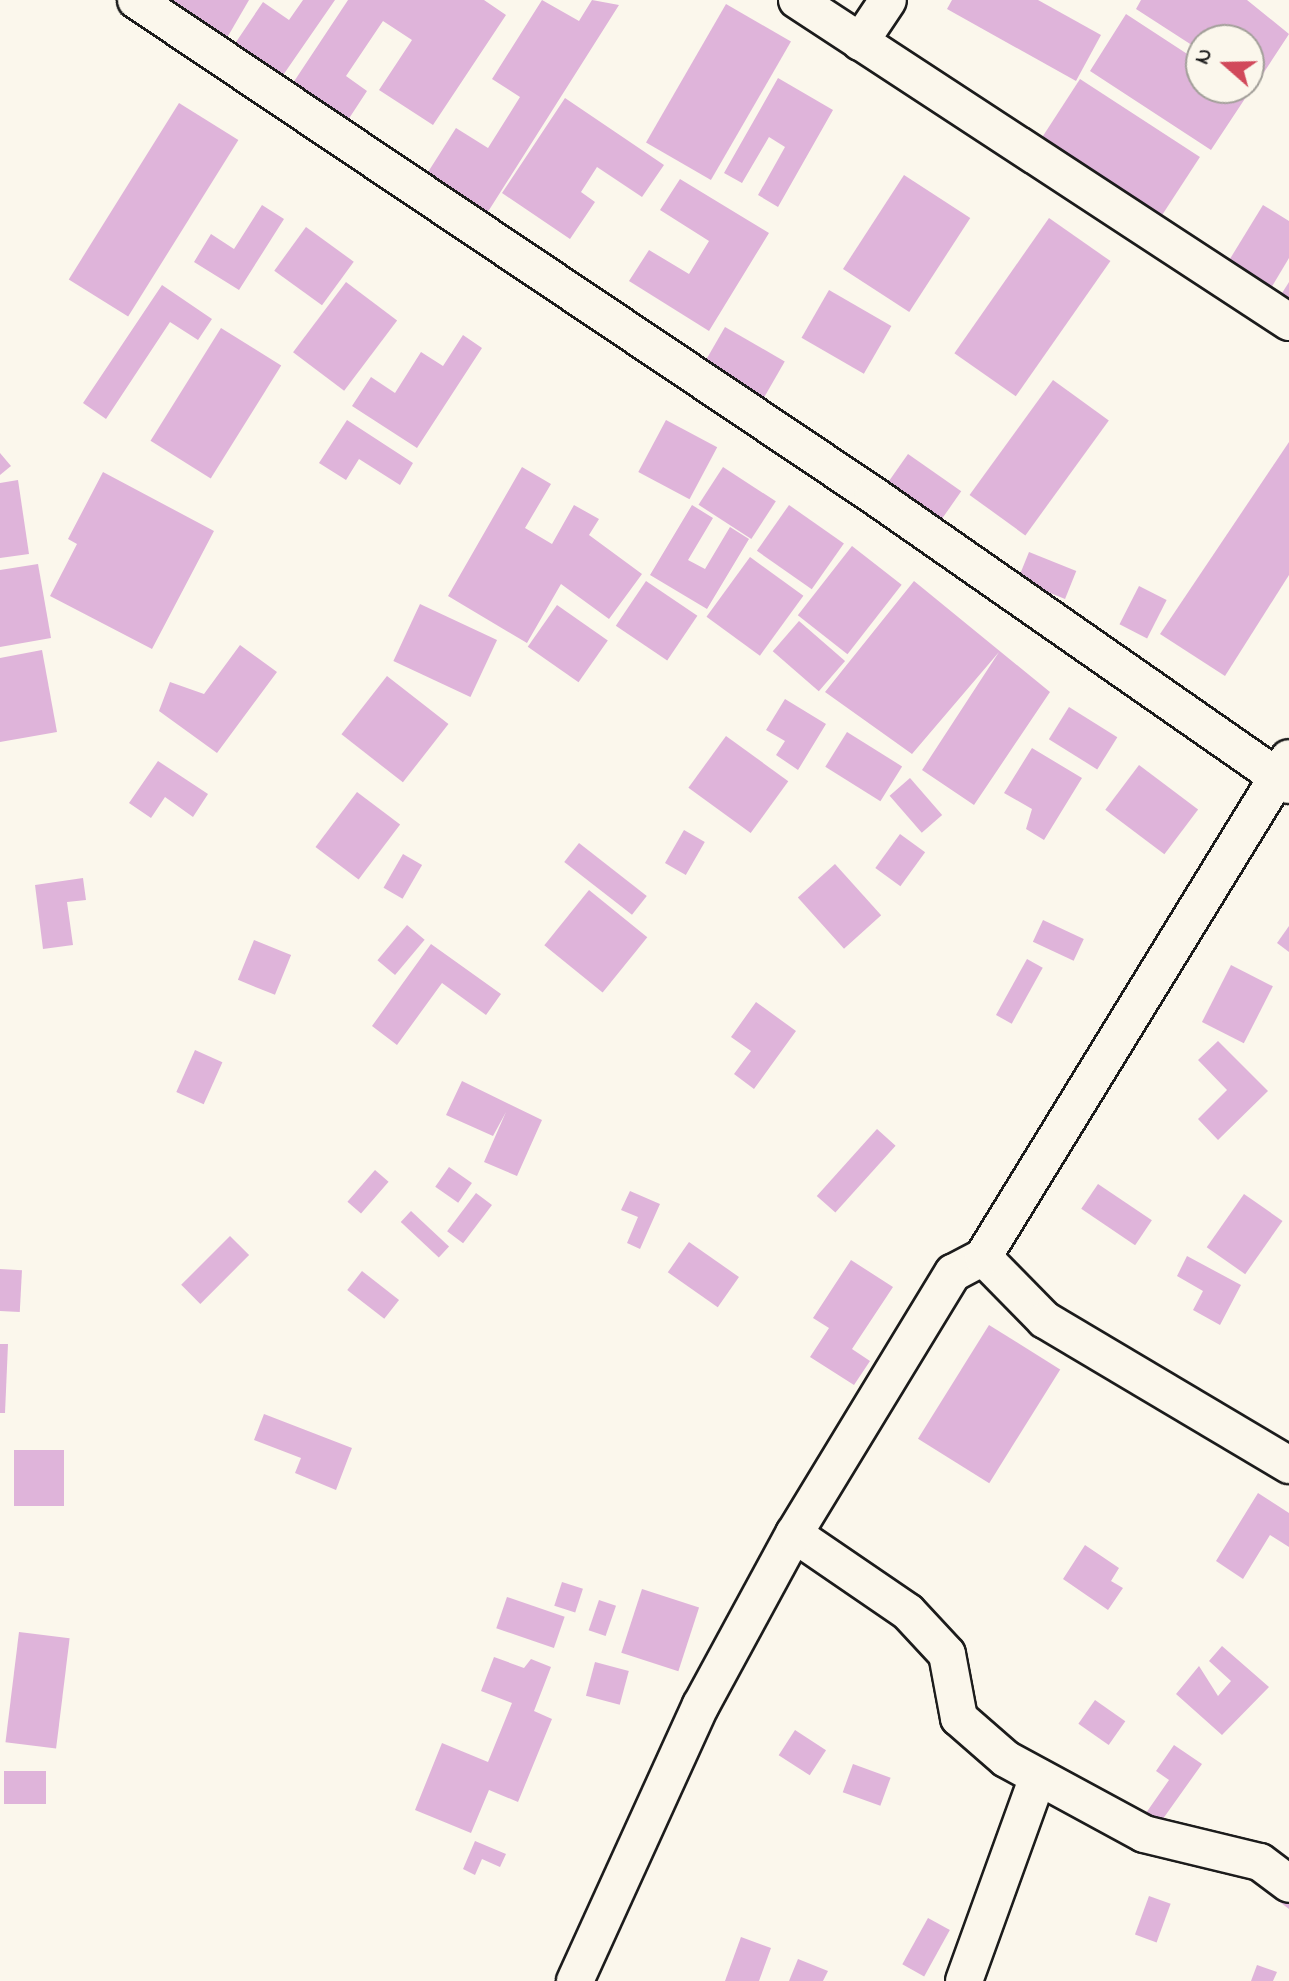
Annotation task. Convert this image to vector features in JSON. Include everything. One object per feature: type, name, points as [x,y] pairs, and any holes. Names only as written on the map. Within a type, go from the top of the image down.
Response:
[{"type":"street","points":[[136,0],[1285,774],[983,1257],[953,1273],[794,1534],[701,1705],[575,1981]]},
{"type":"street","points":[[797,0],[1289,322]]},
{"type":"street","points":[[860,42],[888,0]]},
{"type":"street","points":[[983,1257],[1045,1320],[1289,1465]]},
{"type":"street","points":[[794,1534],[908,1612],[947,1654],[959,1718],[1038,1777],[1144,1834],[1260,1862],[1289,1884]]},
{"type":"street","points":[[964,1981],[1038,1777]]},
{"type":"building","points":[[168,0],[249,0],[224,43]]},
{"type":"building","points":[[303,0],[335,0],[279,81],[232,48],[263,2],[289,20]]},
{"type":"building","points":[[348,0],[484,0],[506,15],[433,125],[379,90],[412,40],[383,21],[346,76],[367,91],[348,120],[293,83]]},
{"type":"building","points":[[542,0],[579,21],[592,0],[619,5],[484,218],[423,180],[456,128],[488,148],[520,97],[492,79]]},
{"type":"building","points":[[952,0],[1038,0],[1101,35],[1076,81],[947,9]]},
{"type":"building","points":[[1141,0],[1247,0],[1289,34],[1265,71],[1265,24],[1185,24],[1185,41],[1136,9]]},
{"type":"building","points":[[726,4],[791,42],[711,180],[646,143]]},
{"type":"building","points":[[1126,14],[1185,53],[1185,104],[1241,104],[1211,150],[1090,71]]},
{"type":"building","points":[[778,78],[833,110],[778,207],[758,195],[785,147],[769,137],[742,183],[724,173]]},
{"type":"building","points":[[1080,79],[1200,157],[1160,218],[1040,140]]},
{"type":"building","points":[[565,98],[664,165],[642,197],[597,167],[581,192],[595,202],[570,239],[502,193]]},
{"type":"building","points":[[179,103],[238,140],[128,316],[69,279]]},
{"type":"building","points":[[904,175],[970,218],[909,312],[843,269]]},
{"type":"building","points":[[680,179],[769,233],[709,331],[629,281],[649,250],[689,274],[709,241],[660,210]]},
{"type":"building","points":[[262,205],[284,219],[239,290],[194,262],[211,234],[234,249]]},
{"type":"building","points":[[1263,205],[1289,221],[1289,258],[1268,293],[1225,267]]},
{"type":"building","points":[[1049,218],[1110,261],[1016,396],[954,353]]},
{"type":"building","points":[[306,227],[354,262],[322,305],[274,271]]},
{"type":"building","points":[[346,282],[397,321],[344,391],[293,352]]},
{"type":"building","points":[[1289,282],[1289,309],[1277,301]]},
{"type":"building","points":[[162,285],[212,319],[198,340],[170,322],[106,419],[83,403]]},
{"type":"building","points":[[829,290],[891,326],[864,374],[802,338]]},
{"type":"building","points":[[725,327],[785,362],[759,407],[699,372]]},
{"type":"building","points":[[221,328],[281,366],[211,478],[151,441]]},
{"type":"building","points":[[463,335],[482,348],[417,448],[352,406],[371,377],[395,393],[421,352],[443,366]]},
{"type":"building","points":[[1053,380],[1109,421],[1025,535],[970,495]]},
{"type":"building","points":[[347,420],[413,463],[400,485],[359,459],[346,480],[319,463]]},
{"type":"building","points":[[666,420],[717,447],[690,499],[638,472]]},
{"type":"building","points":[[1289,442],[1289,575],[1225,676],[1160,634]]},
{"type":"building","points":[[0,453],[11,466],[0,475]]},
{"type":"building","points":[[908,454],[961,491],[938,525],[884,488]]},
{"type":"building","points":[[522,467],[551,484],[525,528],[552,544],[574,505],[599,519],[589,535],[642,574],[609,619],[561,584],[527,643],[448,596]]},
{"type":"building","points":[[723,467],[776,501],[751,539],[698,505]]},
{"type":"building","points":[[103,472],[214,531],[152,649],[50,596],[77,544],[68,539]]},
{"type":"building","points":[[18,480],[29,554],[0,558],[0,483]]},
{"type":"building","points":[[692,505],[713,518],[688,560],[705,569],[730,527],[749,539],[707,609],[650,575]]},
{"type":"building","points":[[789,505],[844,543],[812,589],[757,551]]},
{"type":"building","points":[[852,546],[902,585],[847,654],[798,615]]},
{"type":"building","points":[[1029,552],[1076,571],[1065,599],[1018,580]]},
{"type":"building","points":[[750,557],[803,596],[760,656],[707,617]]},
{"type":"building","points":[[38,564],[51,638],[0,647],[0,570]]},
{"type":"building","points":[[646,581],[697,616],[667,660],[616,626]]},
{"type":"building","points":[[914,581],[1050,692],[974,805],[922,770],[999,652],[912,754],[825,692]]},
{"type":"building","points":[[1139,586],[1167,600],[1147,638],[1119,624]]},
{"type":"building","points":[[420,604],[497,640],[470,697],[393,661]]},
{"type":"building","points":[[557,605],[608,641],[579,682],[528,647]]},
{"type":"building","points":[[799,621],[845,661],[819,691],[773,651]]},
{"type":"building","points":[[240,645],[277,672],[217,753],[159,711],[170,682],[204,694]]},
{"type":"building","points":[[42,650],[57,732],[0,742],[0,658]]},
{"type":"building","points":[[387,676],[448,724],[403,782],[341,734]]},
{"type":"building","points":[[785,699],[826,724],[798,770],[776,755],[785,741],[766,730]]},
{"type":"building","points":[[1069,707],[1117,737],[1097,769],[1049,739]]},
{"type":"building","points":[[847,732],[902,766],[880,801],[825,767]]},
{"type":"building","points":[[726,736],[788,781],[751,833],[688,788]]},
{"type":"building","points":[[1032,748],[1082,778],[1044,840],[1026,829],[1032,809],[1004,793]]},
{"type":"building","points":[[158,761],[208,794],[193,817],[165,797],[151,818],[129,803]]},
{"type":"building","points":[[1139,765],[1198,810],[1164,854],[1105,810]]},
{"type":"building","points":[[910,778],[942,815],[922,833],[890,796]]},
{"type":"building","points":[[357,792],[400,824],[359,880],[315,847]]},
{"type":"building","points":[[684,830],[705,842],[686,875],[665,863]]},
{"type":"building","points":[[900,834],[925,852],[900,886],[875,868]]},
{"type":"building","points":[[579,843],[647,896],[632,915],[564,862]]},
{"type":"building","points":[[403,854],[422,865],[403,899],[384,888]]},
{"type":"building","points":[[835,864],[881,915],[844,949],[798,897]]},
{"type":"building","points":[[83,878],[86,900],[67,902],[73,945],[43,949],[35,885]]},
{"type":"building","points":[[589,890],[647,937],[603,992],[544,945]]},
{"type":"building","points":[[1043,920],[1084,939],[1074,961],[1033,942]]},
{"type":"building","points":[[407,925],[425,940],[395,975],[377,960]]},
{"type":"building","points":[[1289,926],[1289,952],[1277,943]]},
{"type":"building","points":[[254,940],[291,955],[275,995],[238,980]]},
{"type":"building","points":[[431,944],[501,994],[486,1015],[442,983],[397,1045],[372,1026]]},
{"type":"building","points":[[1027,959],[1043,968],[1012,1024],[996,1015]]},
{"type":"building","points":[[1231,965],[1273,986],[1244,1043],[1202,1022]]},
{"type":"building","points":[[756,1002],[796,1031],[754,1089],[734,1074],[751,1051],[731,1037]]},
{"type":"building","points":[[1218,1041],[1268,1091],[1218,1140],[1198,1119],[1227,1090],[1198,1060]]},
{"type":"building","points":[[195,1050],[222,1062],[204,1104],[176,1092]]},
{"type":"building","points":[[462,1081],[542,1120],[517,1176],[484,1162],[506,1112],[493,1136],[446,1115]]},
{"type":"building","points":[[877,1129],[896,1146],[835,1213],[817,1196]]},
{"type":"building","points":[[449,1167],[472,1183],[458,1203],[435,1187]]},
{"type":"building","points":[[375,1170],[389,1182],[361,1214],[347,1202]]},
{"type":"building","points":[[1098,1184],[1152,1220],[1135,1245],[1081,1209]]},
{"type":"building","points":[[630,1191],[660,1204],[640,1249],[627,1243],[638,1217],[621,1210]]},
{"type":"building","points":[[476,1193],[492,1205],[463,1243],[447,1231]]},
{"type":"building","points":[[1244,1194],[1283,1221],[1245,1274],[1207,1247]]},
{"type":"building","points":[[411,1211],[449,1246],[439,1257],[401,1222]]},
{"type":"building","points":[[230,1236],[249,1255],[200,1304],[181,1285]]},
{"type":"building","points":[[689,1242],[739,1277],[718,1307],[668,1272]]},
{"type":"building","points":[[1187,1256],[1241,1285],[1220,1325],[1193,1310],[1203,1291],[1177,1276]]},
{"type":"building","points":[[851,1260],[893,1287],[852,1349],[870,1361],[854,1385],[810,1357],[829,1328],[813,1318]]},
{"type":"building","points":[[0,1269],[22,1270],[20,1312],[0,1311]]},
{"type":"building","points":[[362,1271],[399,1300],[384,1319],[347,1290]]},
{"type":"building","points":[[989,1325],[1060,1370],[989,1483],[918,1439]]},
{"type":"building","points":[[0,1344],[8,1344],[5,1413],[0,1413]]},
{"type":"building","points":[[264,1414],[352,1448],[336,1490],[295,1473],[301,1458],[254,1440]]},
{"type":"building","points":[[14,1450],[64,1450],[64,1506],[14,1506]]},
{"type":"building","points":[[1258,1493],[1289,1513],[1289,1547],[1270,1535],[1243,1579],[1216,1561]]},
{"type":"building","points":[[1085,1545],[1119,1568],[1111,1581],[1123,1588],[1108,1610],[1063,1579]]},
{"type":"building","points":[[562,1582],[583,1589],[575,1613],[554,1606]]},
{"type":"building","points":[[642,1589],[699,1608],[678,1671],[621,1653]]},
{"type":"building","points":[[507,1597],[565,1617],[554,1648],[496,1628]]},
{"type":"building","points":[[599,1600],[616,1606],[606,1636],[589,1630]]},
{"type":"building","points":[[19,1632],[70,1638],[56,1748],[5,1742]]},
{"type":"building","points":[[1222,1646],[1269,1687],[1222,1735],[1176,1694],[1199,1666],[1218,1696],[1231,1681],[1209,1661]]},
{"type":"building","points":[[494,1657],[524,1668],[531,1659],[551,1667],[534,1711],[552,1719],[518,1802],[489,1790],[471,1833],[415,1810],[442,1743],[488,1762],[512,1703],[481,1691]]},
{"type":"building","points":[[595,1662],[629,1671],[620,1705],[586,1696]]},
{"type":"building","points":[[1095,1700],[1125,1721],[1109,1745],[1078,1724]]},
{"type":"building","points":[[795,1730],[826,1750],[810,1775],[779,1755]]},
{"type":"building","points":[[1174,1745],[1202,1764],[1160,1823],[1146,1813],[1169,1780],[1156,1771]]},
{"type":"building","points":[[853,1764],[891,1778],[880,1806],[843,1792]]},
{"type":"building","points":[[4,1771],[46,1771],[46,1804],[4,1804]]},
{"type":"building","points":[[475,1841],[506,1854],[500,1867],[482,1859],[475,1875],[463,1869]]},
{"type":"building","points":[[1273,1878],[1289,1890],[1289,1909],[1264,1890]]},
{"type":"building","points":[[1149,1896],[1171,1904],[1157,1942],[1135,1935]]},
{"type":"building","points":[[928,1918],[950,1930],[924,1976],[902,1964]]},
{"type":"building","points":[[741,1937],[771,1948],[759,1981],[725,1981]]},
{"type":"building","points":[[798,1959],[828,1971],[823,1981],[789,1981]]},
{"type":"building","points":[[1257,1965],[1277,1972],[1273,1981],[1251,1981]]}]
